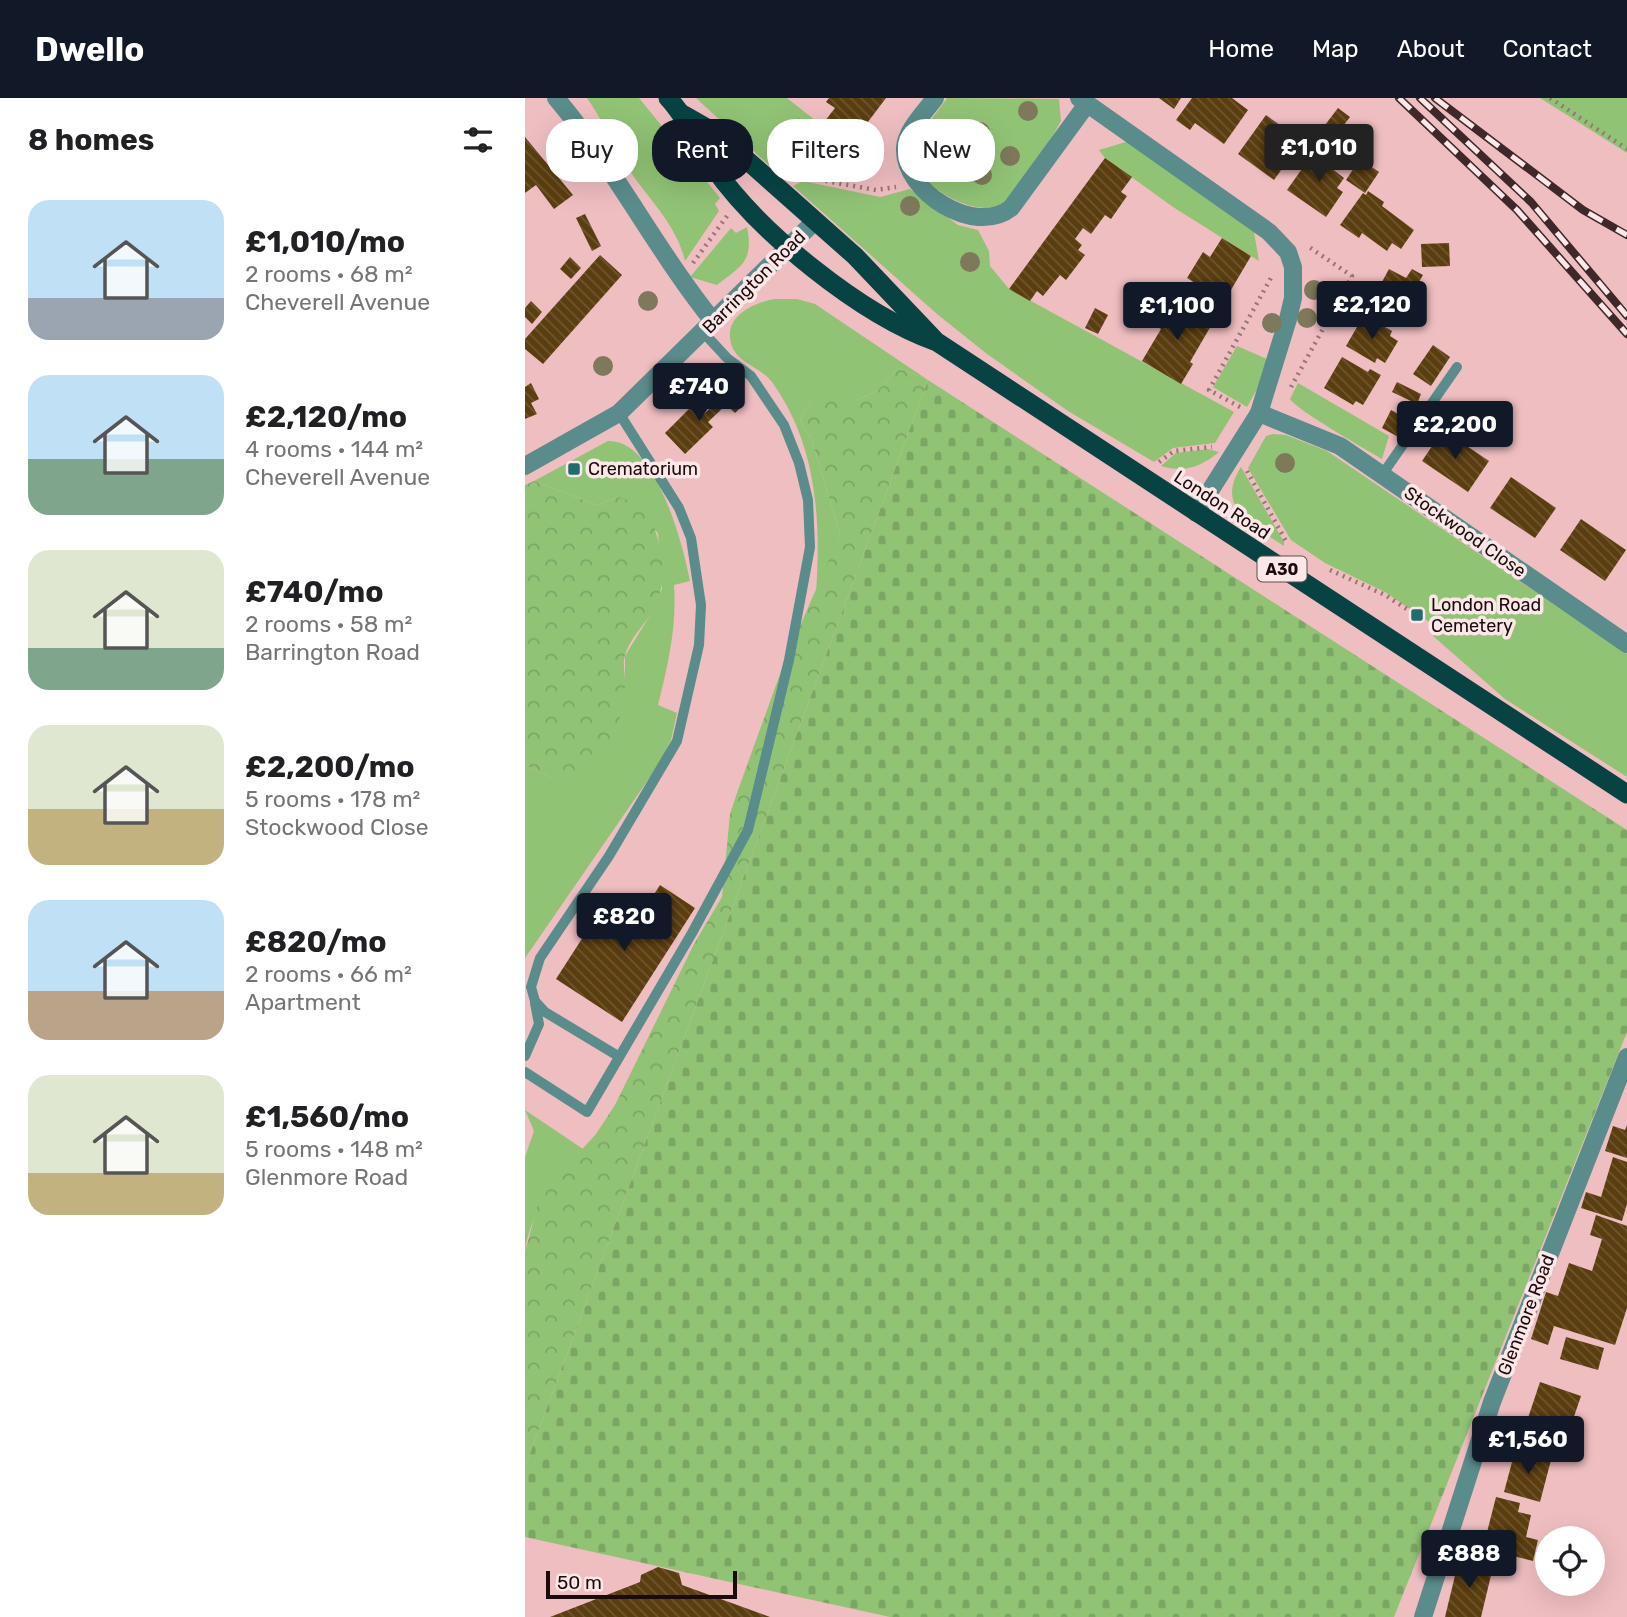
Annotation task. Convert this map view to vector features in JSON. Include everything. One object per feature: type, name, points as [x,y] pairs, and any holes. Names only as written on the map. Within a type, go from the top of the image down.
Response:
[{"type":"highway","name":"London Road","points":[[668,98],[683,114],[712,165],[756,214],[789,246],[886,321],[937,342],[1627,794]]},
{"type":"highway","name":"London Road","points":[[683,114],[712,131],[815,221],[904,304],[937,342]]},
{"type":"street","points":[[556,98],[613,174],[708,327]]},
{"type":"street","points":[[936,98],[910,132],[905,146],[909,173],[951,209],[984,220],[995,218],[1011,208],[1083,101],[1269,232],[1288,252],[1293,267],[1293,298],[1258,413],[1196,513]]},
{"type":"street","name":"Barrington Road","points":[[525,466],[618,413],[815,221]]},
{"type":"street","name":"Stockwood Close","points":[[1258,413],[1340,446],[1627,644]]},
{"type":"street","name":"Glenmore Road","points":[[1423,1617],[1492,1402],[1627,1057]]},
{"type":"lane","points":[[525,1072],[587,1112],[692,933],[748,830],[789,660],[810,547],[808,500],[784,425],[751,376],[727,358],[708,327]]},
{"type":"lane","points":[[1382,475],[1457,368]]},
{"type":"lane","points":[[525,1056],[539,1024],[532,975],[540,958],[609,856],[677,741],[699,645],[701,606],[691,538],[679,508],[618,413]]},
{"type":"lane","points":[[535,1002],[545,1012],[618,1056]]},
{"type":"path","points":[[1550,98],[1627,149]]},
{"type":"path","points":[[1147,481],[1160,459],[1174,451],[1208,446],[1236,451],[1287,543],[1295,549]]},
{"type":"path","points":[[1321,566],[1385,595],[1413,614]]},
{"type":"green space","points":[[587,98],[639,98],[656,119],[652,119],[652,182],[707,182],[720,198],[715,204],[719,211],[685,261],[674,232],[638,182],[638,119],[600,119]]},
{"type":"green space","points":[[696,98],[787,98],[814,119],[767,119],[767,163],[753,151],[753,119],[719,119]]},
{"type":"green space","points":[[947,98],[1059,99],[1061,121],[1025,179],[1009,199],[991,208],[965,204],[951,198],[929,182],[995,182],[995,119],[933,119]]},
{"type":"green space","points":[[1540,98],[1627,98],[1627,153]]},
{"type":"green space","points":[[1129,141],[1254,232],[1259,261],[1173,207],[1105,158],[1099,150]]},
{"type":"green space","points":[[808,182],[880,197],[910,189],[958,225],[978,230],[989,251],[990,266],[1009,289],[1234,412],[1215,443],[1173,448],[1154,462],[1068,411],[987,354],[937,314],[793,186]]},
{"type":"green space","points":[[747,227],[749,248],[739,268],[717,285],[690,277],[731,228],[736,233]]},
{"type":"green space","points":[[775,299],[797,299],[815,304],[928,380],[899,368],[877,391],[855,401],[811,401],[800,420],[812,441],[840,534],[816,593],[816,510],[813,483],[799,431],[772,382],[740,358],[730,337],[738,316],[752,306]]},
{"type":"green space","points":[[1237,346],[1267,359],[1260,384],[1247,407],[1213,387]]},
{"type":"green space","points":[[899,368],[928,380],[525,1467],[525,1252],[537,1207],[554,1180],[596,1134],[615,1105],[694,944],[722,897],[730,814],[784,663],[840,534],[812,441],[800,420],[811,401],[855,401],[877,391]]},
{"type":"green space","points":[[928,380],[1627,830],[1627,1032],[1394,1617],[890,1617],[525,1537],[525,1467]]},
{"type":"green space","points":[[1298,383],[1389,436],[1382,459],[1296,405],[1290,399]]},
{"type":"green space","points":[[1286,435],[1327,451],[1627,654],[1627,777],[1505,699],[1433,636],[1438,628],[1385,592],[1325,563],[1291,540],[1248,468],[1266,436]]},
{"type":"green space","points":[[608,441],[625,445],[640,457],[653,475],[674,520],[681,544],[690,581],[674,585],[673,630],[658,705],[677,713],[671,740],[659,764],[525,958],[525,765],[552,778],[625,684],[625,656],[652,612],[662,589],[658,533],[619,497],[597,505],[534,481]]},
{"type":"green space","points":[[1208,449],[1219,452],[1199,465],[1185,469],[1161,466],[1176,453]]},
{"type":"green space","points":[[1241,467],[1284,546],[1250,523],[1235,505],[1232,494],[1234,481]]},
{"type":"green space","points":[[534,481],[597,505],[619,497],[645,506],[656,532],[662,560],[663,574],[657,601],[625,655],[624,702],[617,725],[606,745],[580,775],[552,778],[525,765],[525,485]]},
{"type":"green space","points":[[525,1110],[583,1149],[563,1171],[538,1209],[525,1252],[525,1157],[534,1131]]},
{"type":"building","points":[[829,98],[886,98],[870,119],[826,119],[835,108],[826,102]]},
{"type":"building","points":[[1159,98],[1181,98],[1174,109]]},
{"type":"building","points":[[1192,98],[1232,98],[1248,110],[1224,144],[1195,123],[1190,130],[1176,120]]},
{"type":"building","points":[[1338,108],[1350,117],[1337,134],[1325,125]]},
{"type":"building","points":[[1266,115],[1302,141],[1274,180],[1238,154]]},
{"type":"building","points":[[525,137],[546,162],[546,182],[562,182],[573,195],[554,209],[536,185],[525,193]]},
{"type":"building","points":[[1327,149],[1338,157],[1331,168],[1344,178],[1337,188],[1343,192],[1326,217],[1287,190],[1309,159],[1317,164]]},
{"type":"building","points":[[1105,158],[1132,177],[1121,192],[1127,196],[1111,219],[1105,215],[1091,234],[1083,228],[1075,239],[1082,245],[1078,250],[1085,255],[1066,280],[1060,275],[1043,296],[1037,291],[1030,301],[1009,289]]},
{"type":"building","points":[[1360,159],[1379,172],[1365,193],[1346,180]]},
{"type":"building","points":[[1368,191],[1384,202],[1382,206],[1414,230],[1401,249],[1392,243],[1387,251],[1362,233],[1359,238],[1340,225],[1363,193],[1366,195]]},
{"type":"building","points":[[585,214],[601,246],[592,251],[576,218]]},
{"type":"building","points":[[1222,238],[1251,256],[1215,317],[1186,299],[1195,283],[1187,278],[1203,252],[1210,257]]},
{"type":"building","points":[[1449,243],[1450,266],[1422,267],[1421,244]]},
{"type":"building","points":[[600,255],[622,275],[543,364],[525,349],[525,339]]},
{"type":"building","points":[[570,257],[581,268],[571,279],[560,269]]},
{"type":"building","points":[[1389,269],[1406,278],[1412,269],[1423,275],[1415,289],[1424,294],[1409,326],[1370,304]]},
{"type":"building","points":[[531,301],[542,312],[532,324],[525,317],[525,308]]},
{"type":"building","points":[[1175,302],[1212,324],[1190,362],[1193,364],[1181,384],[1142,361],[1161,329],[1155,325],[1166,305],[1171,308]]},
{"type":"building","points":[[1095,308],[1108,315],[1098,334],[1085,328]]},
{"type":"building","points":[[1364,315],[1392,331],[1390,336],[1398,341],[1385,363],[1377,358],[1375,363],[1346,346]]},
{"type":"building","points":[[1433,345],[1450,357],[1431,386],[1413,374]]},
{"type":"building","points":[[1342,357],[1368,372],[1370,369],[1381,375],[1363,405],[1356,401],[1353,405],[1324,388]]},
{"type":"building","points":[[1397,382],[1421,394],[1417,404],[1392,392]]},
{"type":"building","points":[[531,383],[539,399],[531,403],[537,414],[525,419],[525,387]]},
{"type":"building","points":[[730,390],[744,404],[735,413],[726,405],[708,422],[713,427],[685,454],[665,433],[692,406],[702,416]]},
{"type":"building","points":[[1391,410],[1411,421],[1402,439],[1382,428]]},
{"type":"building","points":[[1443,430],[1489,461],[1468,492],[1422,461]]},
{"type":"building","points":[[1511,477],[1556,508],[1535,538],[1490,508]]},
{"type":"building","points":[[1581,519],[1626,550],[1605,581],[1560,550]]},
{"type":"building","points":[[660,885],[695,908],[622,1022],[556,979],[605,903],[636,923]]},
{"type":"building","points":[[1627,1125],[1627,1158],[1605,1151],[1613,1126],[1625,1130]]},
{"type":"building","points":[[1613,1157],[1627,1162],[1627,1204],[1622,1221],[1581,1208],[1586,1192],[1601,1197]]},
{"type":"building","points":[[1596,1215],[1627,1226],[1627,1308],[1615,1345],[1554,1326],[1548,1345],[1531,1339],[1546,1292],[1558,1296],[1569,1263],[1592,1271],[1602,1239],[1590,1235]]},
{"type":"building","points":[[1566,1337],[1604,1348],[1598,1370],[1560,1359]]},
{"type":"building","points":[[1540,1382],[1581,1396],[1564,1446],[1523,1433]]},
{"type":"building","points":[[1515,1451],[1551,1460],[1540,1502],[1504,1492]]},
{"type":"building","points":[[1496,1497],[1520,1503],[1518,1512],[1531,1515],[1526,1537],[1535,1539],[1533,1561],[1483,1548]]},
{"type":"building","points":[[1459,1559],[1493,1567],[1481,1617],[1445,1617]]},
{"type":"building","points":[[658,1567],[679,1573],[682,1585],[770,1617],[550,1617],[640,1582],[641,1575]]},
{"type":"railway","points":[[1399,98],[1517,210],[1627,334]]},
{"type":"railway","points":[[1420,98],[1531,202],[1627,316]]},
{"type":"railway","points":[[1435,98],[1583,210],[1627,235]]},
{"type":"place","name":"Crematorium","points":[[574,469]]},
{"type":"place","name":"London Road Cemetery","points":[[1417,615]]}]
